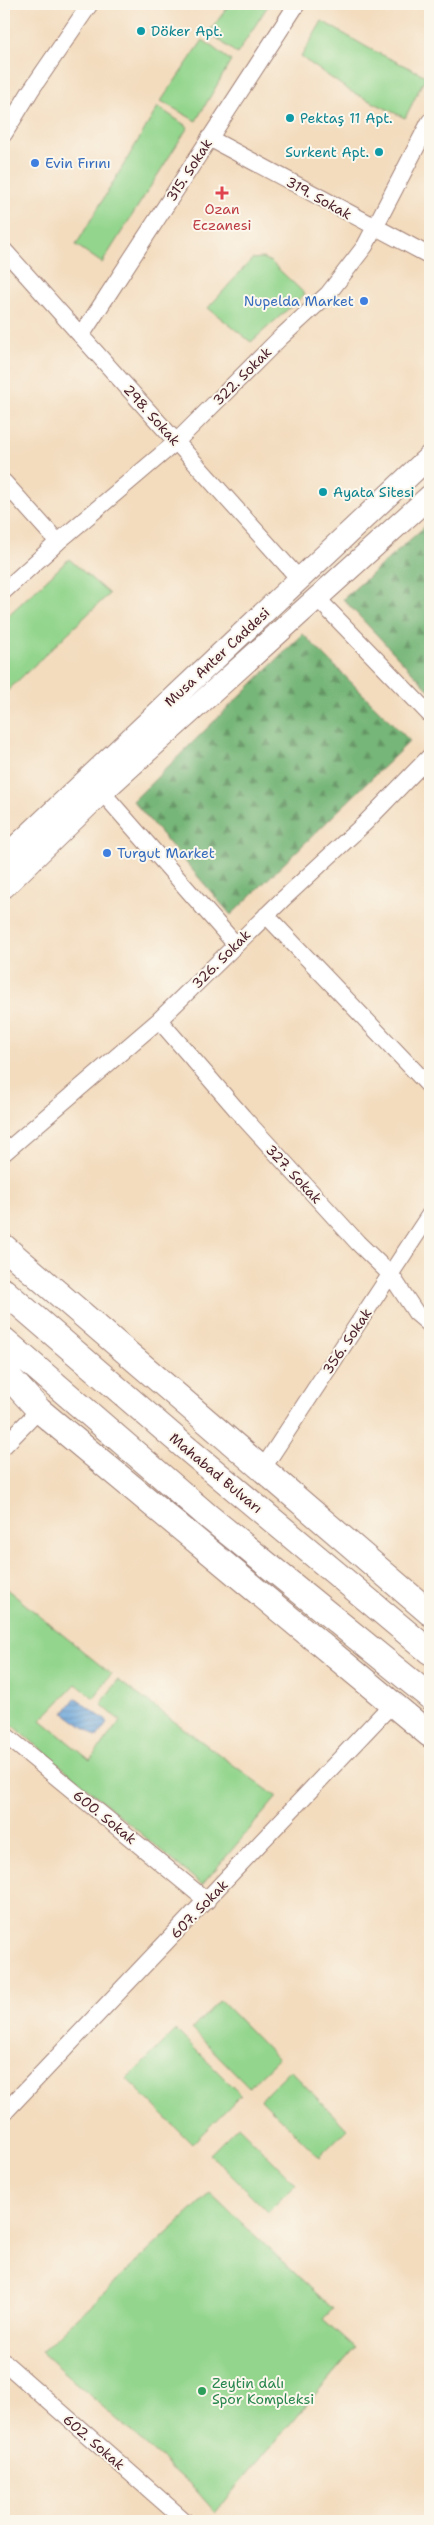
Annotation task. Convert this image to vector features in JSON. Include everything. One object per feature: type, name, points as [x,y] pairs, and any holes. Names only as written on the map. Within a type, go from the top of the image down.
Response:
[{"type":"main road","name":"Musa Anter Caddesi","points":[[4,858],[430,456]]},
{"type":"main road","name":"Musa Anter Caddesi","points":[[4,887],[102,792],[430,496]]},
{"type":"main road","points":[[4,1247],[430,1613]]},
{"type":"main road","name":"Mahabad Bulvarı","points":[[4,1290],[185,1447],[430,1652]]},
{"type":"main road","points":[[4,1340],[208,1517],[430,1697]]},
{"type":"main road","points":[[4,1367],[10,1378],[39,1410],[430,1735]]},
{"type":"street","name":"315. Sokak","points":[[82,336],[297,4]]},
{"type":"street","points":[[4,134],[86,5]]},
{"type":"street","name":"322. Sokak","points":[[4,591],[58,542],[176,442],[280,338],[328,294],[365,246],[430,121]]},
{"type":"street","name":"319. Sokak","points":[[209,138],[430,256]]},
{"type":"street","name":"298. Sokak","points":[[4,250],[300,580]]},
{"type":"street","points":[[4,482],[58,542]]},
{"type":"street","points":[[318,599],[430,714]]},
{"type":"street","name":"326. Sokak","points":[[4,1153],[159,1020],[266,915],[364,824],[430,756]]},
{"type":"street","points":[[102,792],[236,945]]},
{"type":"street","points":[[266,915],[430,1087]]},
{"type":"street","name":"327. Sokak","points":[[159,1020],[242,1117],[358,1243],[391,1275],[416,1313],[430,1325]]},
{"type":"street","name":"356. Sokak","points":[[263,1468],[430,1214]]},
{"type":"street","points":[[4,1446],[39,1410]]},
{"type":"street","name":"607. Sokak","points":[[4,2112],[207,1901],[393,1703]]},
{"type":"street","name":"600. Sokak","points":[[4,1734],[207,1901]]},
{"type":"street","name":"602. Sokak","points":[[4,2362],[185,2521]]},
{"type":"green space","points":[[230,4],[269,4],[237,54],[209,32]]},
{"type":"green space","points":[[322,21],[370,49],[426,76],[405,118],[350,91],[301,57]]},
{"type":"green space","points":[[203,40],[231,61],[196,121],[161,101]]},
{"type":"green space","points":[[158,107],[188,127],[102,263],[76,245]]},
{"type":"green space","points":[[262,258],[271,262],[305,294],[251,342],[208,308],[252,259]]},
{"type":"green space","points":[[430,522],[430,691],[343,599]]},
{"type":"green space","points":[[69,559],[109,594],[4,694],[4,619]]},
{"type":"green space","points":[[303,634],[410,741],[231,915],[133,801]]},
{"type":"green space","points":[[4,1587],[111,1674],[94,1698],[76,1684],[41,1720],[90,1760],[120,1721],[101,1704],[118,1680],[277,1797],[202,1885],[4,1718]]},
{"type":"green space","points":[[220,2000],[278,2059],[249,2087],[192,2029]]},
{"type":"green space","points":[[176,2030],[241,2095],[192,2144],[127,2079]]},
{"type":"green space","points":[[290,2070],[347,2129],[319,2157],[261,2099]]},
{"type":"green space","points":[[238,2126],[296,2184],[268,2212],[210,2154]]},
{"type":"green space","name":"Zeytin dalı Spor Kompleksi","points":[[210,2193],[333,2309],[323,2319],[355,2348],[215,2512],[193,2487],[41,2352]]},
{"type":"water","points":[[75,1698],[108,1722],[97,1737],[64,1713]]},
{"type":"place","name":"Döker Apt.","points":[[141,31]]},
{"type":"place","name":"Pektaş 11 Apt.","points":[[290,118]]},
{"type":"place","name":"Surkent Apt.","points":[[379,152]]},
{"type":"place","name":"Evin Fırını","points":[[35,163]]},
{"type":"place","name":"Ozan Eczanesi","points":[[222,193]]},
{"type":"place","name":"Nupelda Market","points":[[364,301]]},
{"type":"place","name":"Ayata Sitesi","points":[[323,492]]},
{"type":"place","name":"Turgut Market","points":[[107,853]]},
{"type":"place","name":"Zeytin dalı Spor Kompleksi","points":[[202,2391]]}]
